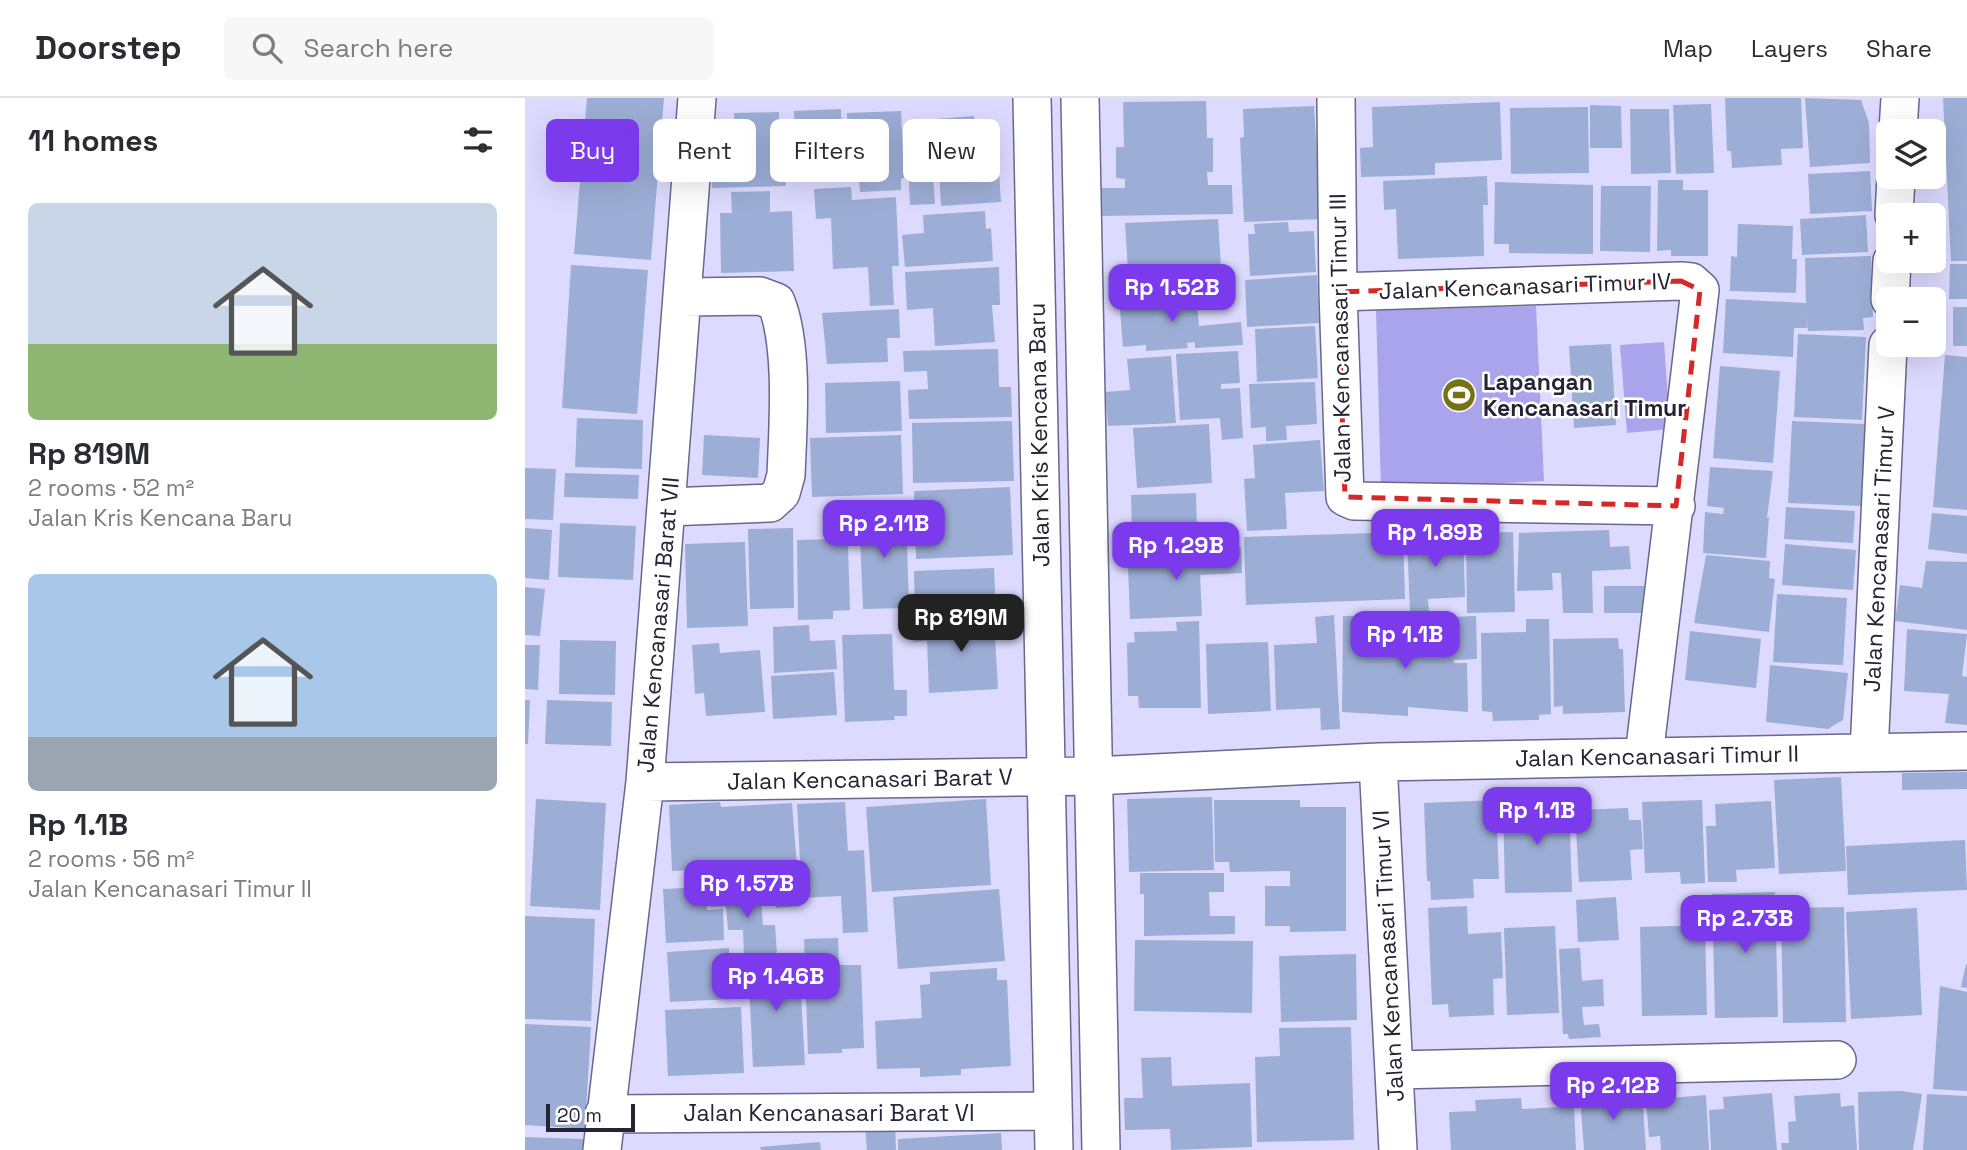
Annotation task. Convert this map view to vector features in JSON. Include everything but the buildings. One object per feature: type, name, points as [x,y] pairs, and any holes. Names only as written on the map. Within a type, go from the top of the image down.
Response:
[{"type":"street","points":[[697,98],[708,98]]},
{"type":"street","name":"Jalan Kencanasari Barat VII","points":[[602,1150],[604,1114],[645,782],[684,297],[697,98]]},
{"type":"street","name":"Jalan Kris Kencana Baru","points":[[1032,98],[1054,1150]]},
{"type":"street","name":"Jalan Kris Kencana Baru","points":[[1080,98],[1101,1150]]},
{"type":"street","name":"Jalan Kencanasari Timur III","points":[[1336,98],[1342,488],[1348,500],[1676,506]]},
{"type":"street","points":[[1899,119],[1900,98]]},
{"type":"street","name":"Jalan Kencanasari Timur IV","points":[[1338,292],[1681,281],[1697,285],[1702,296],[1644,756]]},
{"type":"street","points":[[667,507],[769,503],[781,493],[786,475],[786,347],[782,316],[776,302],[772,298],[760,296],[684,297]]},
{"type":"street","name":"Jalan Kencanasari Timur V","points":[[1869,753],[1887,357]]},
{"type":"street","points":[[1038,394],[1086,391]]},
{"type":"street","name":"Jalan Kencanasari Timur II","points":[[1094,776],[1378,762],[1967,751]]},
{"type":"street","name":"Jalan Kencanasari Timur VI","points":[[1378,762],[1398,1150]]},
{"type":"street","name":"Jalan Kencanasari Barat V","points":[[645,782],[1094,776]]},
{"type":"street","points":[[1395,1070],[1837,1060]]},
{"type":"street","name":"Jalan Kencanasari Barat VI","points":[[604,1114],[1053,1111]]},
{"type":"highlighted area","points":[[1681,281],[1700,290],[1676,506],[1345,497],[1338,292]]},
{"type":"shaded area","name":"Lapangan Kencanasari Timur","points":[[1536,306],[1544,481],[1381,489],[1376,310]]},
{"type":"shaded area","points":[[1664,342],[1670,429],[1627,433],[1620,345]]},
{"type":"place","name":"Lapangan Kencanasari Timur","points":[[1459,395]]}]
